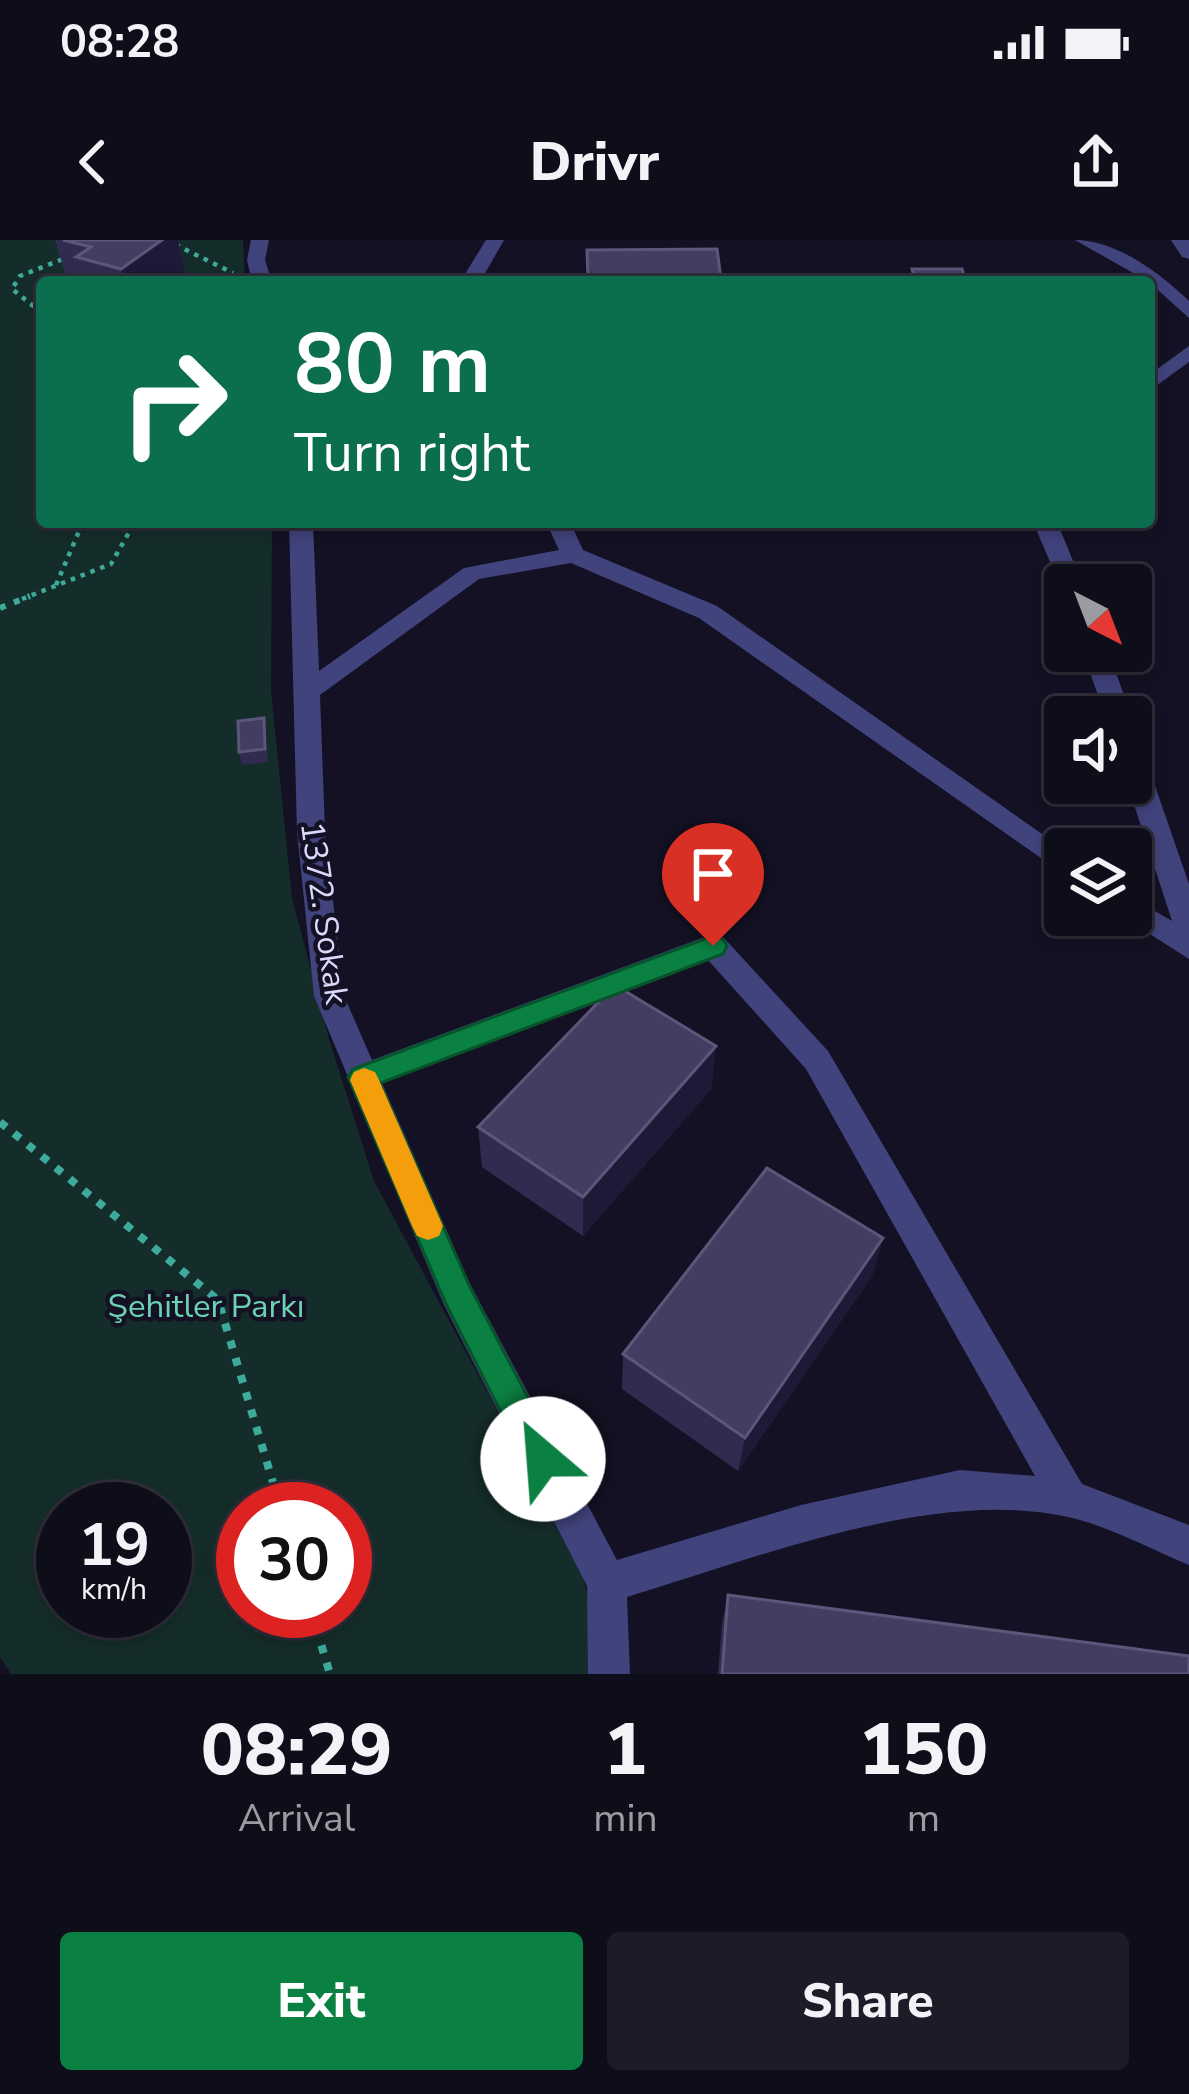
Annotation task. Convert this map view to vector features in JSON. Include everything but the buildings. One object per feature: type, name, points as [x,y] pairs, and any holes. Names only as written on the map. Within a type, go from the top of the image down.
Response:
[{"type":"street","points":[[253,276],[260,240]]},
{"type":"street","points":[[474,276],[495,240]]},
{"type":"street","points":[[1084,240],[1146,276]]},
{"type":"street","points":[[1180,240],[1189,253]]},
{"type":"street","points":[[1155,281],[1189,312]]},
{"type":"street","points":[[1155,380],[1189,352]]},
{"type":"street","name":"1372. Sokak","points":[[302,528],[311,832],[329,996],[457,1294],[608,1582],[609,1674]]},
{"type":"street","points":[[561,528],[572,555]]},
{"type":"street","points":[[1047,528],[1062,564]]},
{"type":"street","points":[[305,693],[472,573],[572,555],[708,612],[1044,849]]},
{"type":"street","points":[[1148,804],[1189,926]]},
{"type":"street","points":[[1152,922],[1189,947]]},
{"type":"street","points":[[363,1077],[713,946],[817,1060],[1069,1498]]},
{"type":"street","points":[[608,1582],[802,1525],[960,1489],[1069,1498],[1189,1545]]},
{"type":"path","points":[[166,240],[246,276]]},
{"type":"path","points":[[36,308],[12,289],[20,276],[77,253]]},
{"type":"path","points":[[56,586],[80,528]]},
{"type":"path","points":[[0,608],[111,564],[131,528]]},
{"type":"path","points":[[0,1122],[218,1300],[272,1482]]},
{"type":"path","points":[[319,1638],[330,1674]]},
{"type":"green space","name":"Şehitler Parkı","points":[[0,240],[243,240],[245,276],[36,276],[36,528],[272,528],[271,691],[292,898],[329,1039],[374,1181],[581,1567],[594,1626],[590,1674],[11,1674],[0,1657]]},
{"type":"slow traffic","points":[[364,1080],[428,1226]]},
{"type":"route","points":[[543,1459],[457,1294],[363,1077],[713,946]]}]
